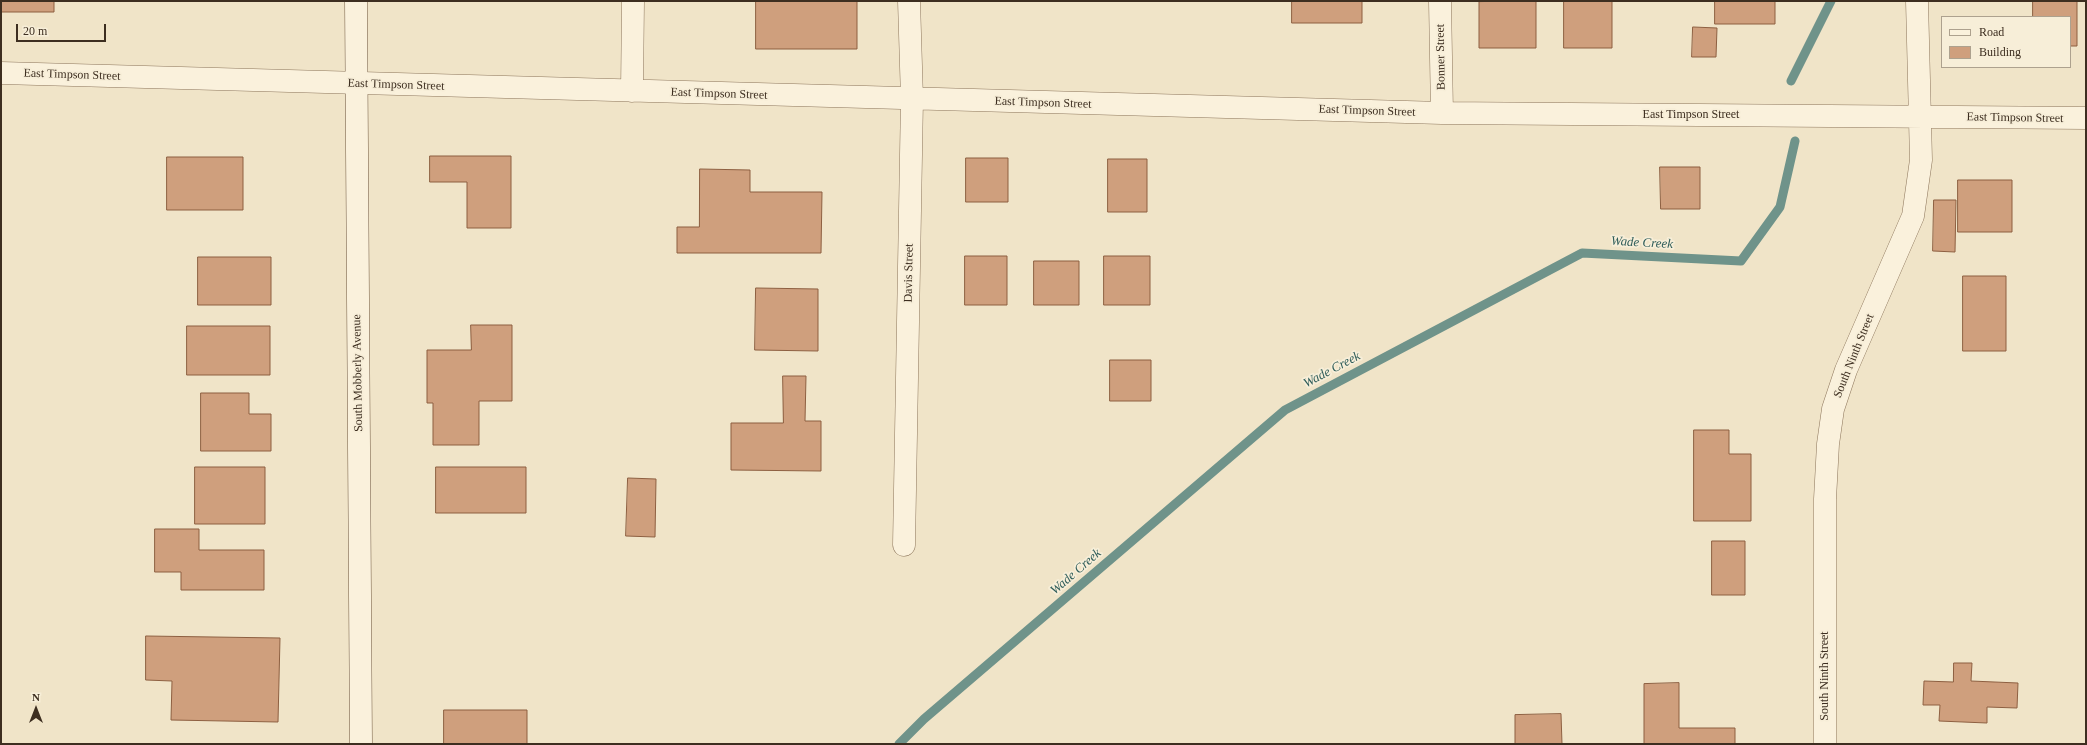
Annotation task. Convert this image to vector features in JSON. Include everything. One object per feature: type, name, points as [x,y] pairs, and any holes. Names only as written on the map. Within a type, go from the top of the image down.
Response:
[{"type":"street","name":"South Mobberly Avenue","points":[[356,1],[361,744]]},
{"type":"street","points":[[632,91],[633,1]]},
{"type":"street","name":"Davis Street","points":[[904,545],[912,99],[909,1]]},
{"type":"street","name":"Bonner Street","points":[[1440,1],[1442,113]]},
{"type":"street","name":"South Ninth Street","points":[[1825,744],[1825,499],[1828,444],[1833,409],[1846,370],[1913,216],[1921,160],[1917,1]]},
{"type":"street","name":"East Timpson Street","points":[[1,73],[1442,113],[2086,118]]},
{"type":"building","points":[[1,1],[54,1],[54,12],[1,12]]},
{"type":"building","points":[[756,1],[857,1],[857,49],[756,49]]},
{"type":"building","points":[[1292,1],[1362,1],[1362,23],[1292,23]]},
{"type":"building","points":[[1536,1],[1536,48],[1479,48],[1479,2]]},
{"type":"building","points":[[1564,1],[1612,1],[1612,48],[1564,48]]},
{"type":"building","points":[[1715,1],[1775,1],[1775,24],[1715,24]]},
{"type":"building","points":[[2033,1],[2077,1],[2077,46],[2071,46],[2071,16],[2033,16]]},
{"type":"building","points":[[1693,27],[1717,28],[1716,57],[1692,57]]},
{"type":"building","points":[[430,156],[511,156],[511,228],[467,228],[467,182],[430,182]]},
{"type":"building","points":[[167,157],[243,157],[243,210],[167,210]]},
{"type":"building","points":[[966,158],[1008,158],[1008,202],[966,202]]},
{"type":"building","points":[[1108,159],[1147,159],[1147,212],[1108,212]]},
{"type":"building","points":[[1660,167],[1700,167],[1700,209],[1661,209]]},
{"type":"building","points":[[700,169],[750,170],[750,192],[822,192],[821,253],[677,253],[677,227],[699,227]]},
{"type":"building","points":[[1958,180],[2012,180],[2012,232],[1958,232]]},
{"type":"building","points":[[1934,200],[1956,200],[1955,252],[1933,251]]},
{"type":"building","points":[[965,256],[1007,256],[1007,305],[965,305]]},
{"type":"building","points":[[1104,256],[1150,256],[1150,305],[1104,305]]},
{"type":"building","points":[[198,257],[271,257],[271,305],[198,305]]},
{"type":"building","points":[[1034,261],[1079,261],[1079,305],[1034,305]]},
{"type":"building","points":[[1963,276],[2006,276],[2006,351],[1963,351]]},
{"type":"building","points":[[756,288],[818,289],[818,351],[755,350]]},
{"type":"building","points":[[471,325],[512,325],[512,401],[479,401],[479,445],[433,445],[433,403],[427,403],[427,350],[471,350]]},
{"type":"building","points":[[187,326],[270,326],[270,375],[187,375]]},
{"type":"building","points":[[1110,360],[1151,360],[1151,401],[1110,401]]},
{"type":"building","points":[[783,376],[806,376],[805,421],[821,421],[821,471],[731,470],[731,423],[783,423]]},
{"type":"building","points":[[201,393],[249,393],[249,414],[271,414],[271,451],[201,451]]},
{"type":"building","points":[[1694,430],[1729,430],[1729,454],[1751,454],[1751,521],[1694,521]]},
{"type":"building","points":[[195,467],[265,467],[265,524],[195,524]]},
{"type":"building","points":[[436,467],[526,467],[526,513],[436,513]]},
{"type":"building","points":[[628,478],[656,479],[655,537],[626,536]]},
{"type":"building","points":[[155,529],[199,529],[199,550],[264,550],[264,590],[181,590],[181,572],[155,572]]},
{"type":"building","points":[[1712,541],[1745,541],[1745,595],[1712,595]]},
{"type":"building","points":[[146,636],[280,638],[278,722],[171,720],[172,681],[146,680]]},
{"type":"building","points":[[1954,663],[1972,663],[1971,681],[2018,683],[2017,708],[1987,707],[1987,723],[1939,721],[1940,705],[1923,705],[1924,681],[1953,682]]},
{"type":"building","points":[[1679,683],[1679,728],[1735,728],[1735,744],[1644,744],[1644,684]]},
{"type":"building","points":[[444,710],[527,710],[527,744],[444,744]]},
{"type":"building","points":[[1561,714],[1562,744],[1515,744],[1515,715]]},
{"type":"waterway","name":"Wade Creek","points":[[1791,81],[1831,1]]},
{"type":"waterway","name":"Wade Creek","points":[[899,744],[924,719],[1285,410],[1582,253],[1741,261],[1780,207],[1795,141]]}]
